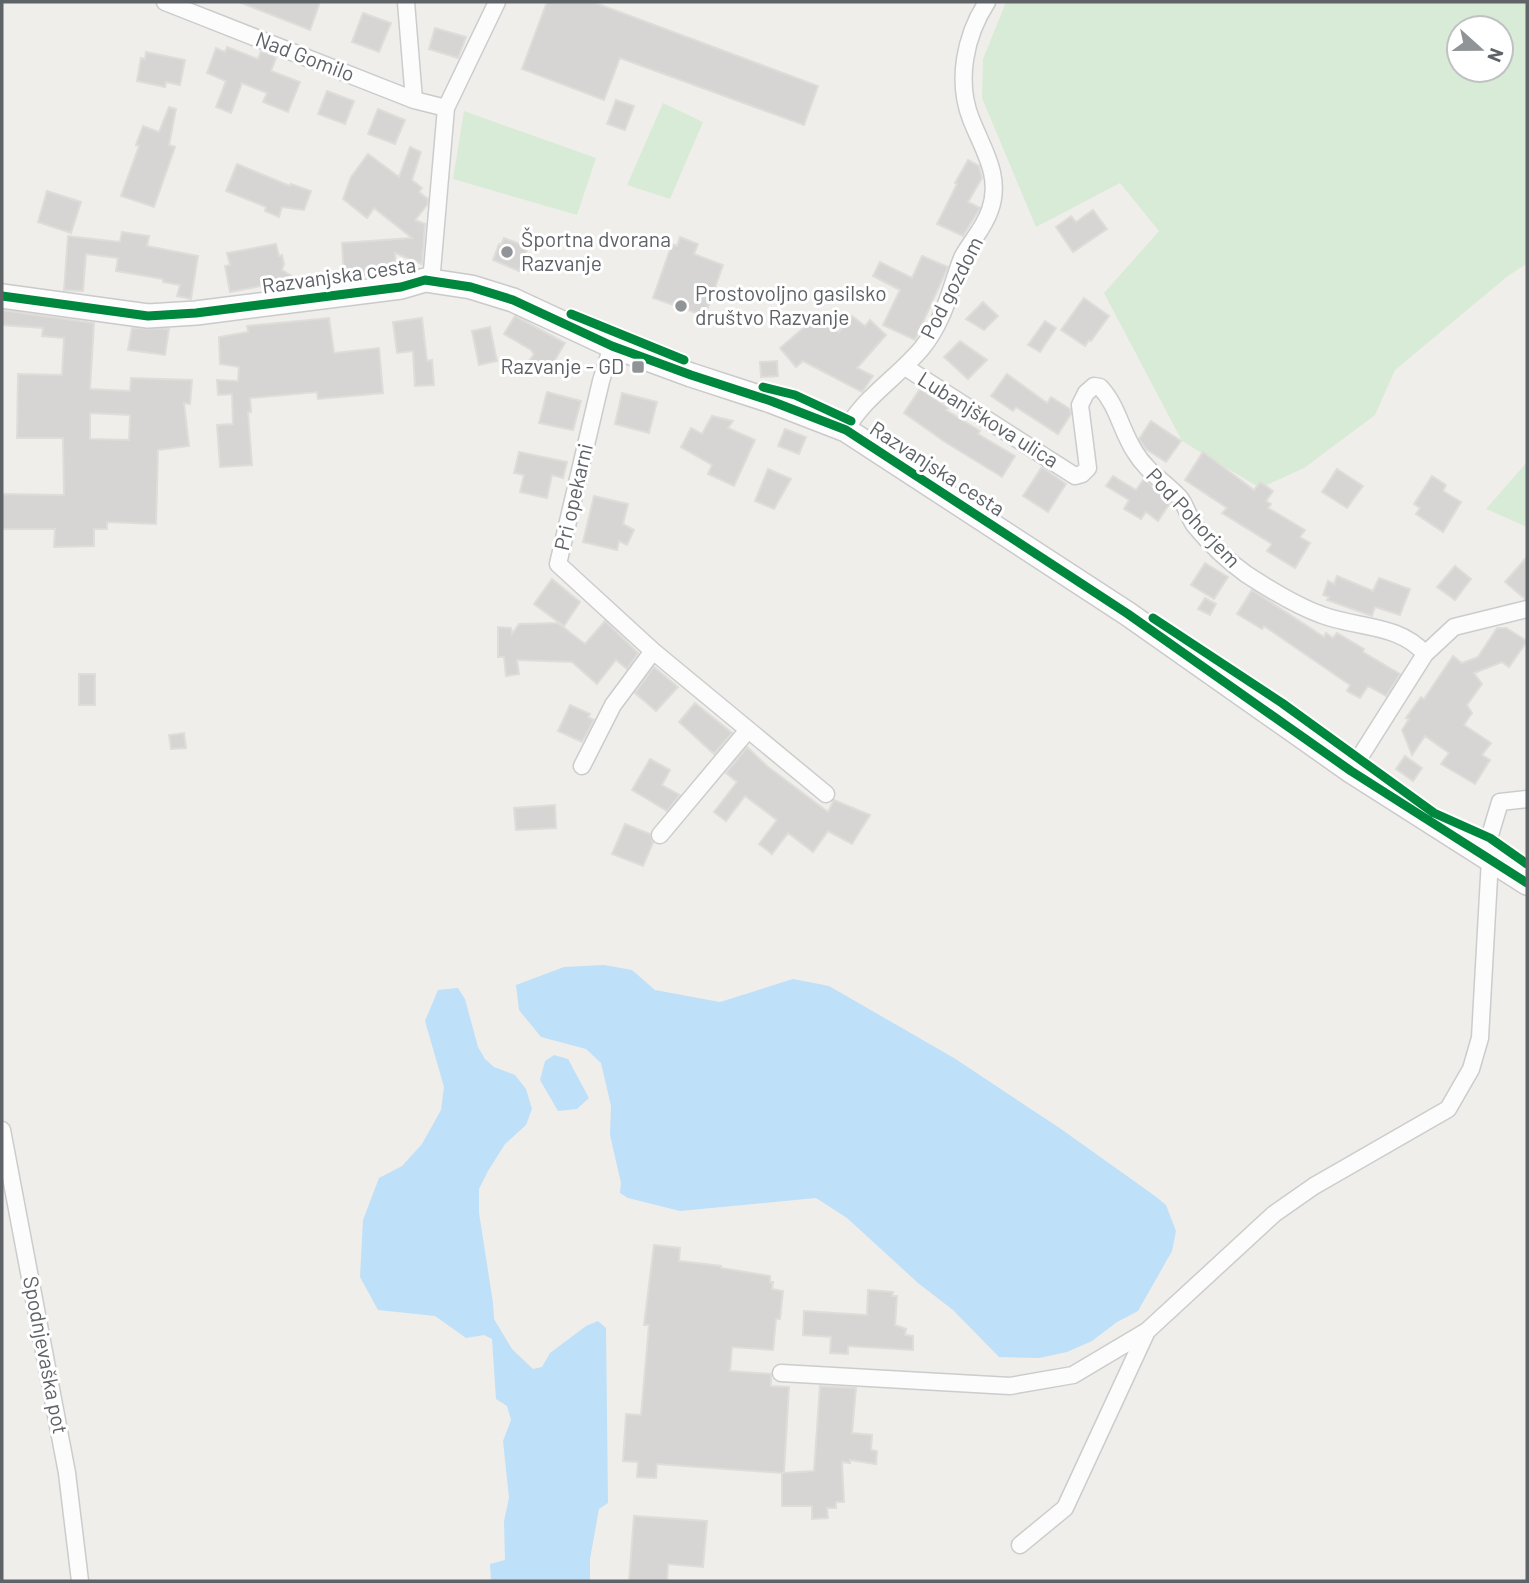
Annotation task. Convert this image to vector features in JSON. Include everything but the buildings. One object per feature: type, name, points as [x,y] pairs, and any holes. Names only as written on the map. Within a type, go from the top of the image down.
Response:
[{"type":"street","name":"Nad Gomilo","points":[[165,2],[414,100],[446,108]]},
{"type":"street","points":[[406,2],[414,100]]},
{"type":"street","points":[[428,276],[446,108],[497,2]]},
{"type":"street","name":"Pod gozdom","points":[[846,430],[851,420],[875,393],[905,367],[936,330],[963,257],[980,233],[991,209],[994,177],[987,153],[970,118],[962,84],[968,44],[987,2]]},
{"type":"street","name":"Razvanjska cesta","points":[[2,296],[148,316],[196,313],[388,289],[428,276],[513,300],[612,346],[846,430],[1128,614],[1351,771],[1527,883]]},
{"type":"street","name":"Pri opekarni","points":[[612,346],[558,564],[653,652],[826,794]]},
{"type":"street","name":"Lubanjškova ulica","points":[[905,367],[1075,475],[1082,474],[1088,468],[1080,405]]},
{"type":"street","name":"Pod Pohorjem","points":[[1080,405],[1086,393],[1094,386],[1100,387],[1111,399],[1132,449],[1145,468],[1181,499],[1195,525],[1227,559],[1247,574],[1323,616],[1391,632],[1416,642],[1425,654]]},
{"type":"street","points":[[1351,771],[1425,654],[1454,627],[1527,609]]},
{"type":"street","points":[[582,766],[613,705],[653,652]]},
{"type":"street","points":[[660,835],[748,730]]},
{"type":"street","points":[[780,1374],[1010,1386],[1073,1375],[1147,1331],[1274,1214],[1314,1186],[1448,1110],[1471,1069],[1480,1038],[1487,857],[1500,802],[1527,799]]},
{"type":"street","name":"Spodnjevaška pot","points":[[2,1130],[67,1473],[80,1581]]},
{"type":"street","points":[[1020,1545],[1065,1508],[1147,1331]]},
{"type":"green space","points":[[1006,2],[1527,2],[1527,264],[1509,275],[1395,370],[1375,415],[1304,468],[1260,488],[1182,441],[1104,293],[1159,231],[1120,183],[1036,227],[982,98],[983,59]]},
{"type":"green space","points":[[663,103],[703,122],[670,199],[627,185]]},
{"type":"green space","points":[[464,111],[596,158],[577,215],[453,179]]},
{"type":"green space","points":[[1527,462],[1527,527],[1486,509]]},
{"type":"water","points":[[604,965],[632,970],[655,990],[720,1002],[793,979],[829,986],[954,1058],[1061,1129],[1166,1205],[1176,1231],[1172,1251],[1138,1311],[1117,1322],[1092,1341],[1067,1352],[1039,1358],[999,1357],[953,1310],[918,1283],[847,1218],[816,1198],[680,1211],[628,1198],[620,1193],[621,1183],[610,1135],[611,1106],[601,1063],[586,1049],[541,1037],[519,1010],[516,985],[564,967]]},
{"type":"water","points":[[458,988],[465,999],[478,1047],[485,1059],[494,1067],[515,1075],[526,1089],[532,1109],[526,1125],[505,1144],[479,1189],[479,1213],[494,1319],[512,1349],[533,1369],[542,1367],[550,1353],[586,1326],[598,1321],[606,1328],[608,1503],[599,1509],[590,1559],[590,1581],[491,1581],[490,1564],[505,1560],[504,1521],[509,1498],[503,1441],[511,1420],[507,1406],[496,1399],[492,1339],[484,1335],[466,1338],[435,1316],[378,1310],[360,1277],[363,1220],[379,1178],[402,1166],[422,1144],[441,1110],[444,1087],[425,1021],[438,990]]},
{"type":"water","points":[[554,1055],[568,1059],[589,1098],[577,1109],[558,1111],[540,1080],[545,1061]]},
{"type":"cycle path","points":[[2,296],[148,316],[196,313],[401,287],[425,280],[471,287],[513,300],[612,346],[846,430],[1128,614],[1351,771],[1527,883]]},
{"type":"cycle path","points":[[571,314],[684,360]]},
{"type":"cycle path","points":[[763,387],[795,395],[851,421]]},
{"type":"cycle path","points":[[1153,618],[1282,703],[1434,813],[1490,838],[1527,864]]},
{"type":"place","name":"Športna dvorana Razvanje","points":[[507,252]]},
{"type":"place","name":"Prostovoljno gasilsko društvo Razvanje","points":[[681,306]]},
{"type":"place","name":"Razvanje - GD","points":[[638,367]]}]
